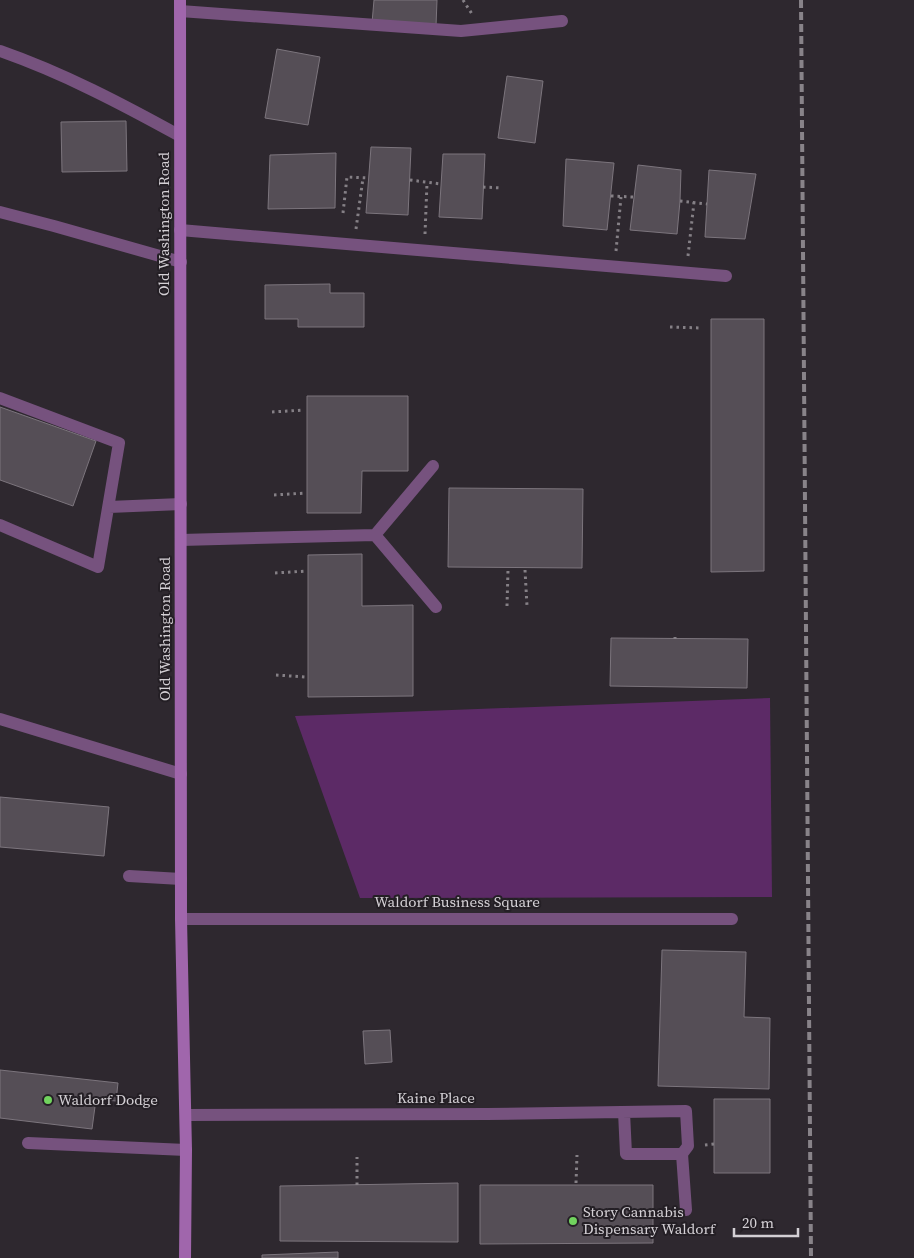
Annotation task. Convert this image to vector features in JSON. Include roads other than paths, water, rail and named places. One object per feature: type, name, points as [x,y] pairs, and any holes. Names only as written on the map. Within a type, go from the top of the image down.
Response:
[{"type":"main road","name":"Old Washington Road","points":[[180,5],[181,919],[186,1115],[185,1258]]},
{"type":"street","points":[[180,5],[461,31],[562,21]]},
{"type":"street","points":[[0,51],[33,63],[130,107],[180,136]]},
{"type":"street","points":[[0,212],[180,262]]},
{"type":"street","points":[[180,230],[726,276]]},
{"type":"street","points":[[0,398],[119,442],[98,567],[0,525]]},
{"type":"street","points":[[181,540],[376,535],[433,466]]},
{"type":"street","points":[[109,506],[181,504]]},
{"type":"street","points":[[376,535],[436,607]]},
{"type":"street","points":[[0,719],[181,774]]},
{"type":"street","points":[[130,876],[182,879]]},
{"type":"street","name":"Waldorf Business Square","points":[[181,919],[732,919]]},
{"type":"street","name":"Kaine Place","points":[[186,1115],[686,1111],[688,1146],[682,1154]]},
{"type":"street","points":[[624,1112],[626,1154],[682,1154],[686,1210]]},
{"type":"street","points":[[28,1143],[186,1150]]},
{"type":"railway","points":[[801,0],[811,1258]]},
{"type":"place","name":"Waldorf Dodge","points":[[48,1100]]},
{"type":"place","name":"Story Cannabis Dispensary Waldorf","points":[[573,1221]]}]
